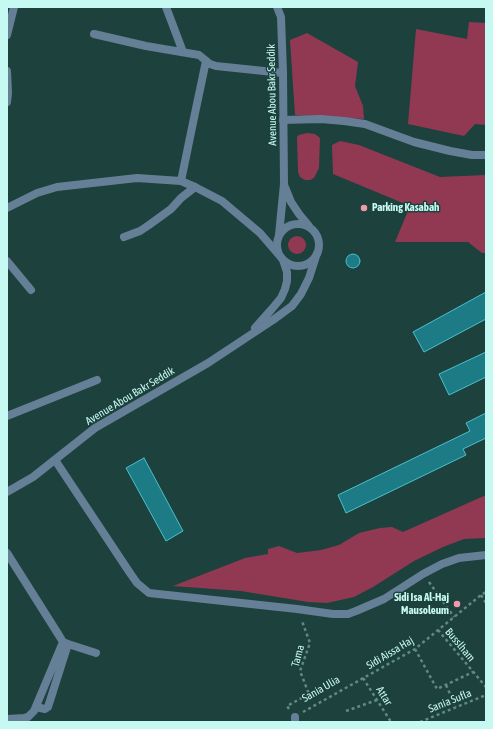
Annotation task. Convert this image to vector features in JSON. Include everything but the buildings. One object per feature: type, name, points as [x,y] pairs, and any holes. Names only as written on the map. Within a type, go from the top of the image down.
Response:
[{"type":"street","points":[[7,35],[14,7]]},
{"type":"street","points":[[166,7],[183,52]]},
{"type":"street","name":"Avenue Abou Bakr Seddik","points":[[278,7],[281,17],[283,73],[284,184]]},
{"type":"street","points":[[94,34],[146,46],[199,55],[213,66],[283,73]]},
{"type":"street","points":[[181,181],[206,61]]},
{"type":"street","points":[[7,71],[7,102]]},
{"type":"street","points":[[283,120],[322,119],[365,124],[414,142],[472,155],[486,155]]},
{"type":"street","points":[[7,208],[37,193],[58,187],[137,178],[181,181],[222,201],[260,233],[281,257],[289,263],[295,266],[308,263],[317,253]]},
{"type":"street","points":[[247,336],[292,306],[310,278],[319,246],[315,232],[299,214],[291,202],[284,184]]},
{"type":"street","points":[[247,336],[281,298],[287,281],[287,272],[277,248],[284,184]]},
{"type":"street","points":[[124,236],[140,231],[149,225],[195,187]]},
{"type":"street","points":[[260,233],[273,237],[279,235],[289,226],[296,224],[303,224],[310,227]]},
{"type":"street","points":[[7,261],[31,290]]},
{"type":"street","name":"Avenue Abou Bakr Seddik","points":[[7,492],[33,477],[96,428],[208,363],[247,336]]},
{"type":"street","points":[[7,416],[96,380]]},
{"type":"street","points":[[55,460],[130,573],[149,593],[333,614],[348,614],[356,612],[384,599],[423,574],[442,564],[459,558],[486,555]]},
{"type":"street","points":[[7,553],[65,643],[96,653]]},
{"type":"street","points":[[7,719],[20,719],[28,717],[31,714],[36,707],[65,643]]},
{"type":"path","points":[[423,574],[454,617]]},
{"type":"path","name":"Sidi Aissa Haj","points":[[363,678],[415,649],[486,592]]},
{"type":"path","points":[[481,595],[486,603]]},
{"type":"path","name":"Tama","points":[[295,719],[287,706],[309,694],[300,672],[310,643],[297,609]]},
{"type":"path","name":"Busslham","points":[[438,630],[486,687]]},
{"type":"path","points":[[415,649],[437,689],[473,672]]},
{"type":"path","name":"Sania Ulia","points":[[295,719],[363,678]]},
{"type":"path","name":"Attar","points":[[363,678],[391,722]]},
{"type":"path","points":[[446,685],[456,707]]},
{"type":"path","name":"Sania Sufla","points":[[420,722],[486,695]]},
{"type":"path","points":[[346,711],[377,700]]},
{"type":"shaded area","points":[[469,22],[486,23],[486,125],[475,124],[464,136],[408,124],[416,29],[467,39]]},
{"type":"shaded area","points":[[307,33],[358,62],[355,86],[363,106],[364,119],[295,115],[290,40]]},
{"type":"shaded area","points":[[307,133],[315,134],[320,138],[319,168],[314,178],[310,180],[305,180],[300,177],[298,172],[297,137]]},
{"type":"shaded area","points":[[340,141],[359,145],[440,177],[486,175],[486,253],[482,253],[468,242],[395,242],[410,206],[333,174],[332,145]]},
{"type":"shaded area","points":[[293,236],[301,236],[306,241],[304,252],[301,254],[293,254],[288,249],[288,241]]},
{"type":"shaded area","points":[[486,495],[486,538],[464,539],[443,547],[414,561],[373,587],[354,597],[327,603],[308,602],[241,591],[173,586],[245,558],[268,554],[268,549],[279,546],[297,553],[321,550],[339,545],[359,533],[380,528],[392,527],[403,532]]},
{"type":"place","name":"Parking Kasabah","points":[[364,208]]},
{"type":"place","name":"Sidi Isa Al-Haj Mausoleum","points":[[457,604]]}]
